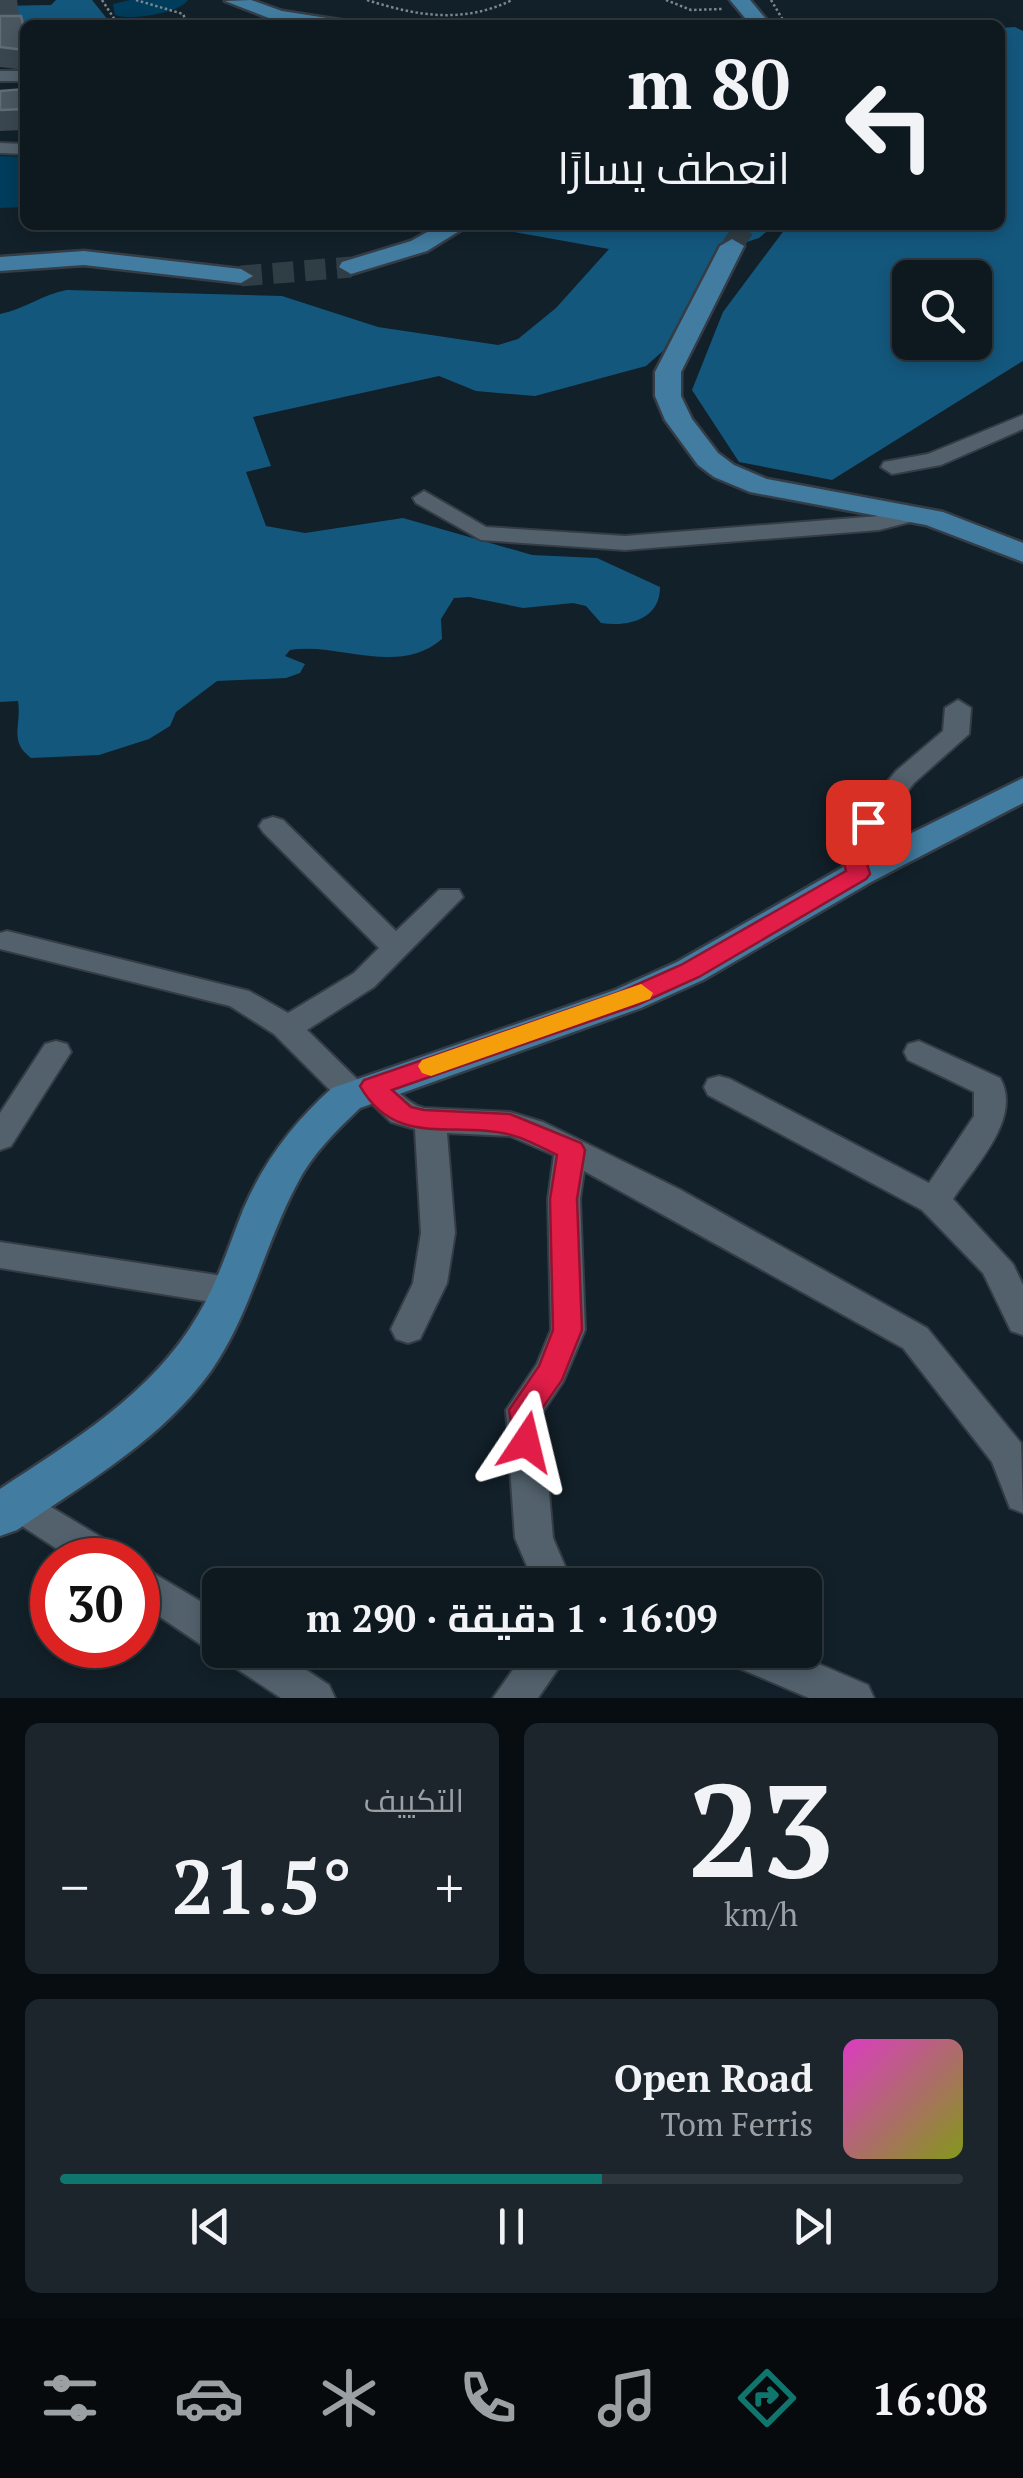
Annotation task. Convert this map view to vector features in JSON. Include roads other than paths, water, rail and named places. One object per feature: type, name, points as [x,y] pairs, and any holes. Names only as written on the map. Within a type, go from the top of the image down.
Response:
[{"type":"main road","points":[[235,1],[279,16],[306,20]]},
{"type":"main road","points":[[350,267],[419,246],[448,230]]},
{"type":"main road","points":[[732,246],[668,372],[668,396],[690,437],[708,459],[740,480],[914,514],[968,530],[1023,553]]},
{"type":"main road","points":[[0,264],[84,258],[240,276]]},
{"type":"main road","points":[[9,1509],[104,1448],[150,1410],[214,1327],[262,1209],[289,1155],[319,1120],[363,1091],[628,998],[690,971],[858,874],[1023,789]]},
{"type":"street","points":[[892,467],[933,460],[1023,422]]},
{"type":"street","points":[[424,498],[481,533],[625,543],[861,525],[914,514]]},
{"type":"street","points":[[858,874],[850,845],[905,777],[956,734],[958,708]]},
{"type":"street","points":[[273,826],[396,948]]},
{"type":"street","points":[[287,1028],[364,980],[449,896]]},
{"type":"street","points":[[7,941],[239,998],[287,1028],[363,1091],[402,1114],[430,1120],[510,1124],[667,1198],[915,1338],[1008,1454],[1023,1496]]},
{"type":"street","points":[[0,1138],[56,1052]]},
{"type":"street","points":[[919,1052],[989,1086],[990,1117],[934,1201]]},
{"type":"street","points":[[719,1087],[934,1201],[996,1264],[1023,1321]]},
{"type":"street","points":[[408,1329],[430,1283],[438,1233],[430,1120]]},
{"type":"street","points":[[547,1568],[534,1538],[524,1410],[551,1372],[568,1330],[564,1199],[572,1150]]},
{"type":"street","points":[[0,1255],[230,1291]]},
{"type":"street","points":[[9,1509],[64,1538]]},
{"type":"street","points":[[160,1595],[202,1623]]},
{"type":"street","points":[[269,1668],[315,1698]]},
{"type":"street","points":[[513,1698],[537,1668]]},
{"type":"street","points":[[784,1668],[854,1698]]},
{"type":"tunnel","points":[[732,246],[743,230]]},
{"type":"tunnel","points":[[241,276],[351,267]]}]
